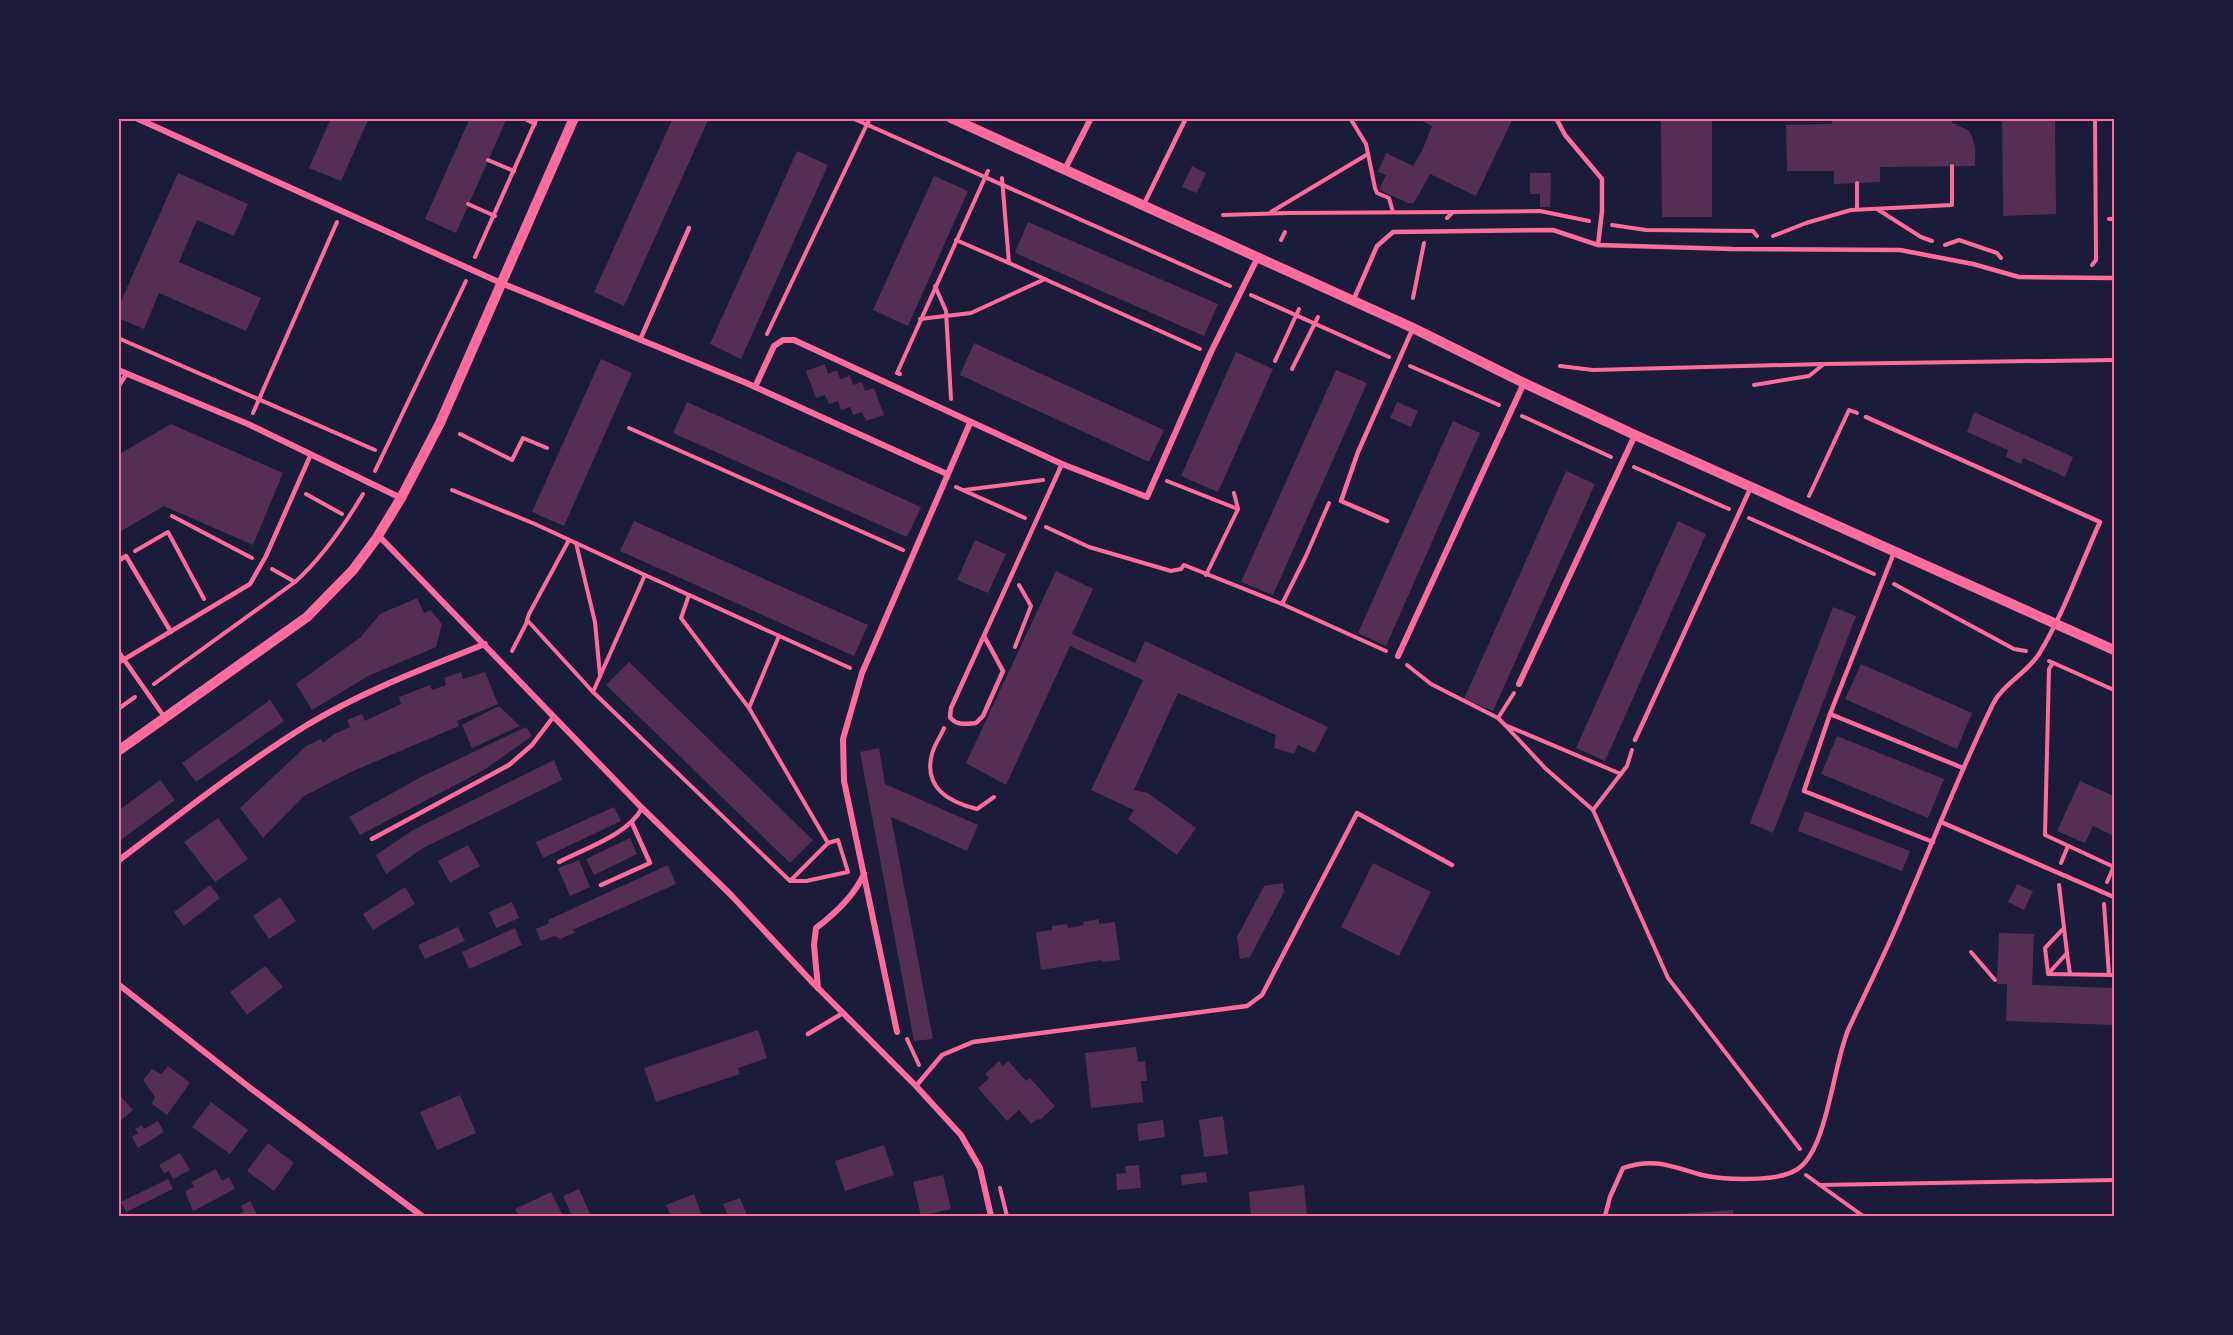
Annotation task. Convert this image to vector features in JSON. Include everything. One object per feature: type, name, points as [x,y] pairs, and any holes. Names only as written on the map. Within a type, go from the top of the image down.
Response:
[{"type":"street","points":[[136,118],[501,283],[755,387],[947,474]]},
{"type":"street","points":[[118,751],[307,616],[353,570],[401,498],[440,423],[574,118]]},
{"type":"street","points":[[951,118],[1413,328],[1635,435],[2115,650]]},
{"type":"street","points":[[1064,171],[1091,118]]},
{"type":"street","points":[[755,387],[774,346],[783,340],[794,340],[1062,464],[1147,497],[1210,354],[1258,258]]},
{"type":"street","points":[[118,370],[248,424],[401,498]]},
{"type":"street","points":[[1398,656],[1524,383]]},
{"type":"street","points":[[897,1032],[844,781],[843,739],[862,673],[970,423]]},
{"type":"street","points":[[1519,684],[1635,435]]},
{"type":"street","points":[[378,535],[642,808],[731,895],[961,1135],[980,1168],[991,1216]]},
{"type":"street","points":[[118,861],[241,770],[308,725],[364,694],[485,644]]},
{"type":"street","points":[[818,988],[814,945],[816,928],[858,888],[864,873]]},
{"type":"street","points":[[118,984],[249,1087],[422,1216]]},
{"type":"lane","points":[[1143,206],[1186,118]]},
{"type":"lane","points":[[1556,118],[1565,135],[1602,179],[1598,245]]},
{"type":"lane","points":[[640,340],[689,228]]},
{"type":"lane","points":[[1353,301],[1377,246],[1383,239],[1393,232],[1436,230],[1554,230],[1598,245],[1900,250],[1973,264],[2019,277],[2115,278]]},
{"type":"lane","points":[[1387,521],[1341,501],[1358,452],[1413,328]]},
{"type":"lane","points":[[118,387],[127,374]]},
{"type":"lane","points":[[1605,1216],[1610,1197],[1623,1168],[1639,1162],[1661,1163],[1706,1175],[1771,1178],[1799,1169],[1808,1160],[1821,1131],[1846,1034],[1905,907],[1963,768],[1995,700],[2038,656],[2100,522],[1866,417]]},
{"type":"lane","points":[[118,663],[250,584],[262,563],[311,454]]},
{"type":"lane","points":[[984,636],[1003,671],[982,716],[976,723],[963,724],[953,721],[950,717],[951,708],[1062,464]]},
{"type":"lane","points":[[1635,740],[1751,487]]},
{"type":"lane","points":[[1895,550],[1830,714],[1803,791],[1933,842]]},
{"type":"lane","points":[[118,561],[126,556],[171,632]]},
{"type":"lane","points":[[118,651],[165,718]]},
{"type":"lane","points":[[1830,714],[1963,768]]},
{"type":"lane","points":[[372,839],[509,765],[532,745],[554,716]]},
{"type":"lane","points":[[559,862],[625,828],[637,818],[642,808]]},
{"type":"lane","points":[[916,1086],[942,1055],[974,1042],[1247,1006],[1262,995],[1357,813],[1452,865]]},
{"type":"lane","points":[[1941,822],[2115,897]]},
{"type":"lane","points":[[601,885],[650,863],[632,823]]},
{"type":"lane","points":[[808,1034],[843,1013]]},
{"type":"path","points":[[523,118],[535,124]]},
{"type":"path","points":[[466,257],[473,259],[477,255],[537,118]]},
{"type":"path","points":[[852,118],[1883,578],[2014,649],[2027,651]]},
{"type":"path","points":[[765,339],[870,118]]},
{"type":"path","points":[[1350,118],[1366,144],[1377,193],[1389,198],[1393,212]]},
{"type":"path","points":[[2086,268],[2096,260],[2095,118]]},
{"type":"path","points":[[1268,213],[1368,154]]},
{"type":"path","points":[[488,160],[514,171]]},
{"type":"path","points":[[1768,238],[1806,223],[1857,209],[1952,205],[1952,166]]},
{"type":"path","points":[[906,377],[897,373],[988,171]]},
{"type":"path","points":[[1002,178],[1009,262]]},
{"type":"path","points":[[1857,183],[1857,209]]},
{"type":"path","points":[[468,204],[495,216]]},
{"type":"path","points":[[1876,208],[1921,237],[1942,246],[1959,240],[1997,253],[2006,262]]},
{"type":"path","points":[[248,424],[339,219],[340,210]]},
{"type":"path","points":[[1223,215],[1540,211],[1646,230],[1753,231],[1761,238]]},
{"type":"path","points":[[1413,298],[1424,242],[1453,212]]},
{"type":"path","points":[[2109,219],[2115,219]]},
{"type":"path","points":[[1281,240],[1285,232]]},
{"type":"path","points":[[956,240],[1210,354]]},
{"type":"path","points":[[376,470],[468,277]]},
{"type":"path","points":[[920,319],[971,313],[1046,279]]},
{"type":"path","points":[[935,286],[946,316],[951,400],[942,395]]},
{"type":"path","points":[[1275,361],[1299,309]]},
{"type":"path","points":[[1292,369],[1318,317]]},
{"type":"path","points":[[118,338],[375,450]]},
{"type":"path","points":[[1560,366],[1593,370],[2115,360]]},
{"type":"path","points":[[1754,384],[1809,376],[1824,364]]},
{"type":"path","points":[[1802,509],[1849,410],[1866,417]]},
{"type":"path","points":[[629,428],[912,554]]},
{"type":"path","points":[[460,434],[512,460],[524,438],[547,448]]},
{"type":"path","points":[[1155,477],[1238,509]]},
{"type":"path","points":[[963,490],[1056,478]]},
{"type":"path","points":[[943,482],[1089,547],[1171,571],[1181,569],[1184,565],[1282,604],[1398,656],[1431,684],[1498,718],[1545,768],[1593,810],[1668,978],[1808,1160]]},
{"type":"path","points":[[161,679],[295,582],[308,570],[346,524],[366,490]]},
{"type":"path","points":[[452,490],[576,543],[862,673]]},
{"type":"path","points":[[1206,575],[1238,509],[1234,494]]},
{"type":"path","points":[[172,516],[295,582]]},
{"type":"path","points":[[126,556],[168,532],[209,610]]},
{"type":"path","points":[[512,651],[528,614],[569,540]]},
{"type":"path","points":[[576,543],[596,622],[600,676]]},
{"type":"path","points":[[1012,574],[1031,606],[1015,647]]},
{"type":"path","points":[[593,692],[645,575]]},
{"type":"path","points":[[689,595],[681,618],[749,708],[828,843]]},
{"type":"path","points":[[527,620],[593,692],[790,881],[806,881],[848,872],[838,840],[828,843],[790,881]]},
{"type":"path","points":[[749,708],[779,636]]},
{"type":"path","points":[[2048,974],[2112,975],[2103,891],[2114,866],[2045,835],[2051,662],[2115,690]]},
{"type":"path","points":[[1498,718],[1519,684]]},
{"type":"path","points":[[118,709],[127,703]]},
{"type":"path","points":[[950,717],[932,754],[931,779],[941,793],[960,805],[977,809],[994,797]]},
{"type":"path","points":[[1505,725],[1621,774]]},
{"type":"path","points":[[1593,810],[1627,766],[1635,740]]},
{"type":"path","points":[[2068,846],[2058,872],[2070,974]]},
{"type":"path","points":[[2048,974],[2045,948],[2064,928]]},
{"type":"path","points":[[1971,952],[1995,980]]},
{"type":"path","points":[[2048,974],[2067,953]]},
{"type":"path","points":[[1799,1169],[1863,1216]]},
{"type":"path","points":[[1820,1185],[2115,1180]]},
{"type":"building","points":[[331,118],[369,118],[341,181],[309,168]]},
{"type":"building","points":[[470,118],[507,118],[456,233],[425,219]]},
{"type":"building","points":[[673,118],[709,118],[624,306],[594,292]]},
{"type":"building","points":[[1416,118],[1513,118],[1476,196],[1430,174],[1414,203],[1408,203],[1379,190],[1386,175],[1378,172],[1386,153],[1413,166],[1422,151],[1432,126]]},
{"type":"building","points":[[1661,118],[1712,118],[1712,217],[1662,217]]},
{"type":"building","points":[[1832,118],[1952,118],[1952,123],[1968,130],[1972,136],[1975,147],[1975,166],[1880,167],[1880,182],[1834,184],[1834,171],[1787,171],[1786,125],[1832,124]]},
{"type":"building","points":[[2002,118],[2055,118],[2056,214],[2003,216]]},
{"type":"building","points":[[797,151],[828,165],[741,359],[710,344]]},
{"type":"building","points":[[1192,166],[1206,173],[1197,193],[1182,187]]},
{"type":"building","points":[[178,173],[248,204],[234,236],[197,220],[179,262],[261,298],[246,331],[159,293],[144,329],[118,318],[118,308]]},
{"type":"building","points":[[1530,173],[1551,173],[1550,207],[1540,207],[1540,194],[1530,194]]},
{"type":"building","points":[[934,176],[968,191],[908,326],[873,310]]},
{"type":"building","points":[[1028,222],[1218,304],[1204,336],[1015,253]]},
{"type":"building","points":[[974,343],[1164,430],[1149,462],[960,375]]},
{"type":"building","points":[[1236,352],[1273,369],[1218,492],[1181,476]]},
{"type":"building","points":[[601,359],[632,373],[564,526],[532,512]]},
{"type":"building","points":[[825,364],[828,374],[837,370],[840,379],[850,376],[853,385],[862,382],[865,391],[874,388],[884,415],[866,421],[862,412],[853,415],[850,407],[841,410],[838,401],[829,404],[825,395],[816,398],[806,371]]},
{"type":"building","points":[[1336,370],[1367,383],[1273,595],[1241,582]]},
{"type":"building","points":[[687,402],[921,507],[907,537],[673,433]]},
{"type":"building","points":[[1397,402],[1418,411],[1411,427],[1390,418]]},
{"type":"building","points":[[1974,412],[2073,457],[2065,477],[2023,458],[2021,464],[2006,457],[2008,450],[1967,432]]},
{"type":"building","points":[[1453,421],[1480,433],[1386,646],[1358,633]]},
{"type":"building","points":[[171,424],[283,473],[253,545],[164,506],[118,533],[118,455]]},
{"type":"building","points":[[1566,471],[1595,484],[1493,711],[1464,699]]},
{"type":"building","points":[[634,521],[868,625],[854,656],[620,551]]},
{"type":"building","points":[[1678,521],[1706,534],[1605,761],[1576,748]]},
{"type":"building","points":[[975,540],[1006,554],[988,593],[957,580]]},
{"type":"building","points":[[1056,571],[1093,589],[1072,634],[1135,663],[1145,641],[1328,727],[1315,753],[1298,745],[1294,754],[1274,748],[1276,735],[1178,693],[1134,790],[1148,793],[1196,828],[1177,855],[1128,819],[1134,810],[1091,790],[1143,680],[1070,646],[1006,785],[966,763]]},
{"type":"building","points":[[417,598],[424,613],[430,610],[442,624],[436,647],[368,676],[312,710],[296,684],[361,637],[380,614]]},
{"type":"building","points":[[1833,607],[1856,616],[1773,833],[1750,823]]},
{"type":"building","points":[[629,662],[813,840],[790,863],[606,685]]},
{"type":"building","points":[[1861,664],[1972,713],[1957,749],[1845,699]]},
{"type":"building","points":[[461,672],[463,679],[485,672],[498,704],[457,721],[459,726],[353,771],[304,796],[263,838],[240,808],[306,746],[321,739],[323,743],[334,734],[350,727],[347,720],[362,714],[365,721],[401,704],[399,697],[430,685],[432,690],[446,685],[444,678]]},
{"type":"building","points":[[270,700],[284,721],[196,782],[182,763]]},
{"type":"building","points":[[499,706],[520,726],[472,748],[462,725]]},
{"type":"building","points":[[526,727],[532,736],[484,770],[360,835],[349,817],[421,777]]},
{"type":"building","points":[[1837,736],[1944,779],[1928,818],[1821,774]]},
{"type":"building","points":[[879,748],[885,784],[978,825],[967,851],[891,817],[933,1039],[914,1041],[860,752]]},
{"type":"building","points":[[554,760],[562,780],[423,848],[386,874],[376,855],[413,830]]},
{"type":"building","points":[[160,780],[175,800],[118,842],[118,811]]},
{"type":"building","points":[[2080,781],[2114,796],[2114,836],[2093,826],[2085,843],[2057,831]]},
{"type":"building","points":[[614,807],[621,821],[543,858],[536,842]]},
{"type":"building","points":[[1805,811],[1910,851],[1902,871],[1798,831]]},
{"type":"building","points":[[218,818],[248,859],[215,882],[184,842]]},
{"type":"building","points":[[630,838],[637,854],[594,875],[586,859]]},
{"type":"building","points":[[468,845],[480,866],[450,883],[438,861]]},
{"type":"building","points":[[579,860],[590,887],[570,896],[558,868]]},
{"type":"building","points":[[1373,863],[1431,892],[1399,956],[1341,927]]},
{"type":"building","points":[[668,865],[676,884],[572,930],[576,932],[560,939],[555,936],[541,941],[536,929],[549,923],[548,920]]},
{"type":"building","points":[[1283,883],[1284,892],[1250,957],[1240,959],[1237,937],[1264,886]]},
{"type":"building","points":[[2017,884],[2033,891],[2024,910],[2008,902]]},
{"type":"building","points":[[210,885],[220,898],[184,926],[174,912]]},
{"type":"building","points":[[405,887],[415,904],[373,930],[363,914]]},
{"type":"building","points":[[280,897],[296,921],[269,939],[253,916]]},
{"type":"building","points":[[512,902],[519,918],[496,928],[489,912]]},
{"type":"building","points":[[1099,919],[1099,924],[1115,922],[1120,960],[1102,962],[1102,960],[1041,970],[1036,932],[1052,930],[1052,926],[1067,924],[1068,928],[1084,925],[1083,922]]},
{"type":"building","points":[[458,927],[465,941],[425,959],[418,945]]},
{"type":"building","points":[[515,928],[522,945],[469,969],[462,952]]},
{"type":"building","points":[[1999,933],[2034,934],[2032,985],[2114,988],[2114,1025],[2006,1021],[2007,984],[1997,984]]},
{"type":"building","points":[[265,966],[283,987],[247,1015],[230,992]]},
{"type":"building","points":[[758,1030],[767,1058],[738,1068],[740,1074],[656,1102],[644,1068]]},
{"type":"building","points":[[1136,1047],[1138,1062],[1145,1061],[1147,1081],[1141,1081],[1143,1102],[1091,1108],[1085,1053]]},
{"type":"building","points":[[999,1061],[1003,1066],[1008,1061],[1026,1081],[1030,1078],[1055,1106],[1040,1120],[1037,1119],[1031,1124],[1019,1110],[1007,1121],[978,1088],[989,1078],[985,1074]]},
{"type":"building","points":[[168,1066],[190,1083],[167,1115],[152,1104],[155,1097],[143,1080],[152,1069],[161,1074]]},
{"type":"building","points":[[460,1095],[476,1133],[437,1150],[420,1112]]},
{"type":"building","points":[[121,1097],[133,1110],[118,1123],[118,1099]]},
{"type":"building","points":[[211,1102],[248,1130],[230,1154],[192,1127]]},
{"type":"building","points":[[1223,1116],[1228,1154],[1204,1157],[1199,1120]]},
{"type":"building","points":[[1163,1120],[1165,1137],[1139,1141],[1137,1124]]},
{"type":"building","points":[[158,1121],[164,1132],[138,1148],[132,1137],[138,1133],[135,1129],[142,1125],[144,1129]]},
{"type":"building","points":[[268,1143],[294,1163],[274,1191],[247,1171]]},
{"type":"building","points":[[884,1145],[894,1175],[845,1191],[835,1161]]},
{"type":"building","points":[[180,1153],[190,1170],[173,1179],[169,1171],[164,1173],[159,1165]]},
{"type":"building","points":[[1139,1165],[1141,1188],[1117,1190],[1116,1174],[1126,1173],[1125,1166]]},
{"type":"building","points":[[216,1169],[222,1181],[229,1177],[235,1189],[193,1211],[185,1191],[194,1187],[191,1182]]},
{"type":"building","points":[[1206,1172],[1207,1182],[1182,1185],[1181,1175]]},
{"type":"building","points":[[943,1175],[951,1209],[921,1216],[913,1182]]},
{"type":"building","points":[[168,1179],[173,1189],[126,1212],[121,1202]]},
{"type":"building","points":[[1304,1185],[1307,1216],[1251,1216],[1249,1192]]},
{"type":"building","points":[[579,1189],[591,1216],[572,1216],[563,1196]]},
{"type":"building","points":[[551,1192],[563,1216],[519,1216],[515,1209]]},
{"type":"building","points":[[694,1194],[702,1216],[671,1216],[666,1205]]},
{"type":"building","points":[[740,1198],[747,1216],[728,1216],[723,1204]]},
{"type":"building","points":[[250,1201],[258,1216],[235,1216],[244,1212],[241,1206]]},
{"type":"building","points":[[1733,1210],[1733,1216],[1677,1216],[1677,1214]]}]
